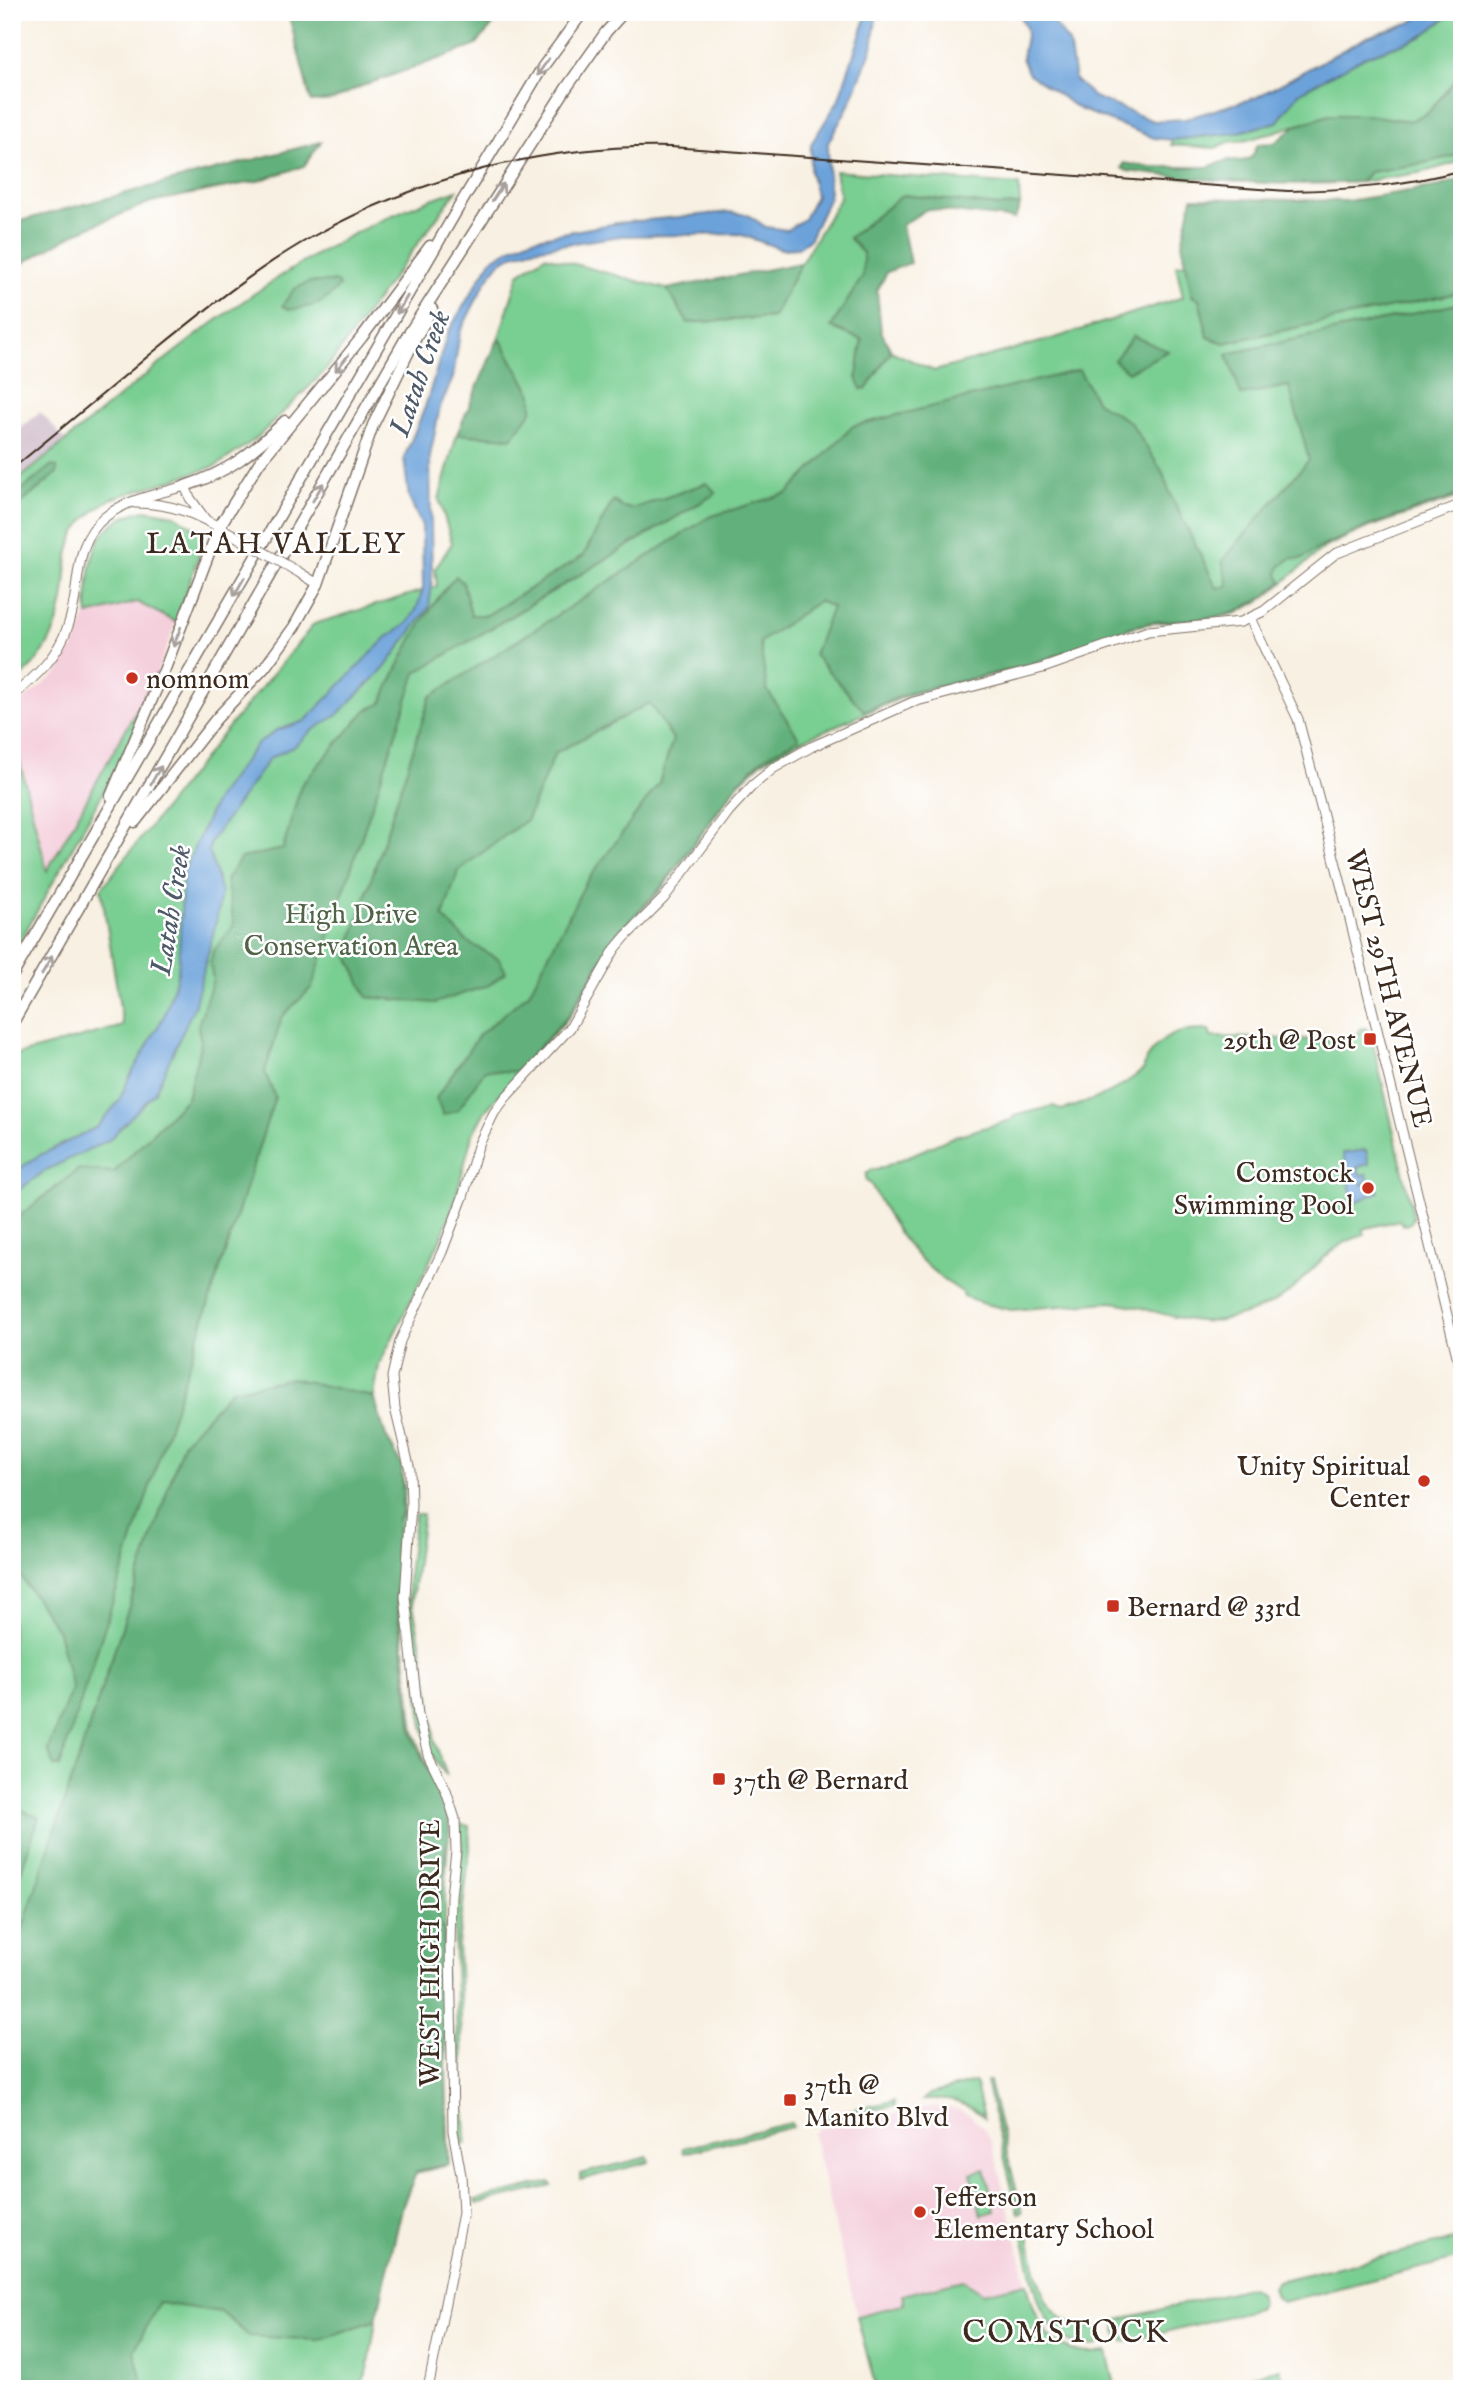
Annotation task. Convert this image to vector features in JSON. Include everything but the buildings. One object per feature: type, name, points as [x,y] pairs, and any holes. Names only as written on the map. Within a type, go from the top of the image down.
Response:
[{"type":"highway","points":[[12,976],[457,210],[542,68],[583,12]]},
{"type":"highway","points":[[12,1024],[406,338],[566,87],[624,12]]},
{"type":"highway","points":[[92,840],[166,666],[219,527],[259,463],[327,380],[457,210]]},
{"type":"highway","points":[[110,855],[215,719],[265,667],[294,627],[318,584],[359,463],[384,402],[414,341],[458,267],[477,225]]},
{"type":"highway","points":[[185,486],[220,473],[246,458],[327,380]]},
{"type":"main road","points":[[12,696],[45,667],[64,636],[72,613],[81,554],[88,537],[107,516],[131,503],[185,486],[205,519]]},
{"type":"main road","points":[[131,503],[168,505],[205,519],[318,584]]},
{"type":"main road","name":"WEST HIGH DRIVE","points":[[428,2389],[463,2213],[461,2175],[453,2131],[450,1948],[456,1851],[455,1819],[446,1791],[428,1754],[418,1715],[405,1597],[411,1505],[410,1470],[395,1408],[392,1377],[400,1341],[442,1252],[463,1197],[478,1146],[494,1113],[570,1028],[615,949],[663,898],[729,811],[753,785],[774,768],[811,747],[914,702],[1043,668],[1133,635],[1221,626],[1250,618],[1264,611],[1335,554],[1462,504]]},
{"type":"main road","name":"WEST 29TH AVENUE","points":[[1250,618],[1298,719],[1367,984],[1462,1376]]},
{"type":"shaded area","points":[[40,412],[69,444],[12,493],[12,436]]},
{"type":"shaded area","points":[[137,602],[176,622],[157,673],[47,872],[12,731],[12,709],[60,671],[63,660],[74,648],[86,615]]},
{"type":"shaded area","name":"Jefferson Elementary School","points":[[935,2106],[957,2109],[971,2116],[983,2127],[992,2143],[1027,2283],[984,2293],[902,2295],[904,2304],[857,2316],[813,2134],[820,2128]]},
{"type":"green space","points":[[288,12],[504,12],[475,46],[362,86],[333,100],[311,102]]},
{"type":"green space","points":[[1454,12],[1462,12],[1462,71],[1428,113],[1410,121],[1367,115],[1329,115],[1215,148],[1171,145],[1172,140],[1235,133],[1277,122],[1300,92],[1366,56],[1421,37]]},
{"type":"green space","points":[[1462,71],[1462,154],[1369,172],[1361,182],[1273,183],[1215,180],[1127,171],[1122,168],[1124,163],[1150,167],[1207,167],[1229,160],[1243,161],[1252,157],[1258,144],[1275,143],[1295,126],[1329,115],[1367,115],[1410,121],[1428,113]]},
{"type":"green space","points":[[321,142],[304,166],[258,181],[151,202],[80,231],[12,269],[12,223]]},
{"type":"green space","points":[[1462,154],[1462,161],[1424,172],[1361,182],[1369,172]]},
{"type":"green space","name":"High Drive Conservation Area","points":[[835,171],[1019,185],[1020,205],[999,206],[903,195],[849,238],[863,253],[863,276],[831,327],[862,340],[857,377],[867,388],[891,351],[934,371],[1055,338],[1183,297],[1176,265],[1187,263],[1192,296],[1199,299],[1208,337],[1225,343],[1462,292],[1462,303],[1227,354],[1238,386],[1462,325],[1462,496],[1367,528],[1325,547],[1265,598],[1237,613],[1213,619],[1132,627],[1027,667],[911,694],[800,741],[763,761],[739,783],[661,890],[619,934],[570,1016],[485,1111],[472,1135],[455,1201],[442,1236],[379,1365],[374,1396],[387,1441],[399,1464],[405,1489],[398,1596],[414,1731],[449,1822],[445,1892],[444,2023],[449,2165],[396,2178],[318,2340],[376,2320],[368,2370],[359,2389],[12,2389],[12,1056],[123,1026],[101,889],[222,735],[314,624],[437,586],[435,569],[452,543],[439,499],[457,434],[512,438],[532,395],[499,337],[519,274],[545,256],[667,289],[688,323],[773,317],[840,198]],"holes":[[[1097,403],[1130,422],[709,517]],[[707,483],[715,494],[470,641],[463,583],[471,615],[487,615],[583,556],[613,501],[622,507],[633,509]]]},
{"type":"green space","points":[[1462,179],[1462,292],[1224,343],[1208,337],[1199,299],[1192,296],[1182,243],[1192,198],[1347,201],[1440,186]]},
{"type":"green space","points":[[457,190],[324,372],[257,438],[216,466],[111,499],[94,511],[76,532],[69,549],[63,601],[50,641],[34,664],[12,684],[12,511],[56,474],[51,466],[12,498],[12,485],[169,357],[276,279],[333,245],[393,215]]},
{"type":"green space","points":[[903,195],[999,206],[1020,205],[1015,219],[927,209],[902,225],[910,263],[887,272],[877,291],[881,331],[891,351],[867,388],[861,389],[857,377],[862,340],[831,327],[863,276],[863,253],[849,238]]},
{"type":"green space","points":[[801,263],[773,317],[688,323],[667,289]]},
{"type":"green space","points":[[309,282],[337,282],[339,286],[318,304],[290,310],[282,306],[294,289]]},
{"type":"green space","points":[[1462,303],[1462,494],[1367,527],[1301,559],[1291,558],[1279,568],[1278,575],[1282,582],[1264,597],[1236,612],[1212,618],[1153,622],[1131,627],[1026,666],[910,693],[864,711],[814,655],[832,607],[819,601],[760,642],[767,690],[799,738],[762,759],[738,783],[660,889],[617,933],[568,1016],[516,1072],[485,1070],[458,1110],[443,1115],[436,1098],[479,1035],[529,993],[585,884],[659,783],[673,739],[649,703],[555,753],[527,819],[458,871],[443,917],[468,942],[499,959],[506,972],[489,985],[435,1003],[367,997],[347,954],[430,697],[709,517],[788,493],[853,426],[1079,370],[1097,402],[1130,422],[1162,471],[1171,496],[1217,588],[1228,586],[1222,561],[1309,460],[1289,386],[1241,395],[1227,354]]},
{"type":"green space","points":[[1133,336],[1168,351],[1128,372],[1114,360]]},
{"type":"green space","points":[[499,337],[532,395],[532,411],[512,438],[457,434]]},
{"type":"green space","points":[[51,466],[57,467],[57,473],[12,511],[12,498]]},
{"type":"green space","points":[[707,483],[716,493],[416,673],[312,987],[282,1017],[265,1072],[275,1097],[60,1766],[54,1766],[48,1749],[72,1688],[58,1631],[12,1564],[12,1222],[79,1169],[114,1172],[187,1098],[201,1042],[198,1026],[213,979],[210,964],[213,952],[234,924],[226,880],[241,858],[283,849],[301,785],[366,710],[381,704],[413,637],[456,576],[463,583],[471,615],[487,615],[583,556],[613,501],[622,507],[633,509]]},
{"type":"green space","points":[[145,510],[175,515],[203,533],[204,540],[176,622],[137,602],[88,615],[87,598],[97,544],[110,526],[120,519]]},
{"type":"green space","points":[[157,673],[132,737],[109,782],[12,956],[12,731],[47,871]]},
{"type":"green space","points":[[1363,1028],[1371,1035],[1414,1218],[1409,1224],[1404,1225],[1399,1220],[1363,1229],[1365,1235],[1332,1251],[1284,1296],[1248,1313],[1204,1321],[1188,1320],[1110,1302],[1011,1310],[981,1303],[964,1296],[919,1258],[898,1232],[871,1184],[866,1181],[866,1174],[872,1169],[877,1170],[955,1136],[1054,1106],[1061,1110],[1105,1094],[1144,1069],[1146,1059],[1153,1050],[1171,1035],[1192,1030],[1209,1030],[1211,1037],[1326,1040],[1359,1034]]},
{"type":"green space","points":[[292,1378],[373,1397],[386,1436],[402,1466],[402,1512],[398,1519],[395,1554],[399,1564],[396,1596],[412,1732],[449,1821],[439,1910],[443,1931],[448,2164],[417,2171],[403,2204],[376,2320],[318,2340],[249,2336],[221,2312],[159,2303],[134,2351],[143,2384],[140,2389],[12,2389],[12,1960],[183,1443],[231,1390]]},
{"type":"green space","points":[[415,1514],[423,1514],[412,1600],[428,1683],[435,1742],[447,1776],[430,1750],[419,1701],[408,1592]]},
{"type":"green space","points":[[12,1806],[39,1817],[12,1898]]},
{"type":"green space","points":[[461,1824],[469,1826],[470,1849],[458,1944],[466,2144],[462,2145],[459,2134],[454,1917],[462,1850]]},
{"type":"green space","points":[[975,2082],[984,2117],[970,2107],[956,2102],[923,2100],[930,2094]]},
{"type":"green space","points":[[986,2082],[989,2082],[1022,2212],[1018,2213]]},
{"type":"green space","points":[[894,2101],[895,2106],[814,2121],[813,2118]]},
{"type":"green space","points":[[791,2123],[792,2127],[684,2153],[683,2148]]},
{"type":"green space","points":[[648,2157],[649,2162],[580,2180],[580,2174]]},
{"type":"green space","points":[[985,2169],[995,2211],[981,2215],[971,2173]]},
{"type":"green space","points":[[550,2182],[552,2186],[476,2204],[475,2200]]},
{"type":"green space","points":[[1026,2232],[1040,2285],[1051,2307],[1069,2322],[1101,2330],[1102,2338],[1098,2345],[1079,2345],[1063,2338],[1051,2326],[1036,2290],[1023,2236]]},
{"type":"green space","points":[[1453,2240],[1460,2243],[1461,2252],[1457,2259],[1282,2302],[1276,2297],[1273,2287],[1277,2281]]},
{"type":"green space","points":[[963,2280],[984,2293],[1027,2283],[1036,2314],[1051,2337],[1074,2350],[1107,2352],[1116,2389],[876,2389],[857,2316],[904,2304],[902,2295]]},
{"type":"green space","points":[[1251,2287],[1258,2292],[1261,2302],[1257,2309],[1125,2342],[1117,2332],[1118,2320]]},
{"type":"green space","points":[[1280,2368],[1286,2389],[1199,2389]]},
{"type":"water","points":[[865,12],[877,12],[872,48],[850,103],[828,143],[829,198],[809,240],[798,248],[781,249],[739,234],[621,236],[533,249],[513,255],[498,264],[460,332],[453,378],[440,407],[430,456],[432,584],[429,607],[384,669],[337,715],[310,732],[295,746],[270,758],[211,841],[209,851],[221,892],[216,923],[194,1007],[155,1092],[109,1140],[46,1170],[12,1195],[12,1174],[38,1156],[97,1127],[119,1101],[164,1016],[178,973],[183,873],[215,801],[256,745],[277,730],[305,721],[386,638],[408,623],[417,608],[423,588],[422,526],[409,498],[404,458],[425,407],[448,332],[491,260],[531,239],[617,223],[729,212],[748,215],[766,227],[787,230],[804,219],[816,196],[810,171],[811,144],[838,101],[864,24]]},
{"type":"water","points":[[1018,12],[1046,12],[1069,43],[1075,80],[1094,97],[1153,121],[1185,119],[1257,97],[1367,37],[1412,22],[1426,12],[1454,12],[1421,37],[1366,56],[1300,92],[1277,122],[1235,133],[1172,140],[1154,138],[1079,109],[1028,73],[1022,58],[1027,30]]},
{"type":"water","points":[[1366,1150],[1369,1164],[1358,1167],[1360,1175],[1367,1174],[1368,1181],[1362,1185],[1375,1184],[1379,1192],[1353,1203],[1343,1153]]},
{"type":"railway","points":[[12,469],[206,310],[288,251],[352,216],[395,198],[484,168],[531,158],[577,151],[671,147],[1288,191],[1375,186],[1462,170]]},
{"type":"place","name":"nomnom","points":[[132,678]]},
{"type":"place","name":"29th @ Post","points":[[1370,1039]]},
{"type":"place","name":"Comstock Swimming Pool","points":[[1368,1188]]},
{"type":"place","name":"Unity Spiritual Center","points":[[1424,1481]]},
{"type":"place","name":"Bernard @ 33rd","points":[[1113,1606]]},
{"type":"place","name":"37th @ Bernard","points":[[719,1779]]},
{"type":"place","name":"37th @ Manito Blvd","points":[[790,2100]]},
{"type":"place","name":"Jefferson Elementary School","points":[[920,2212]]},
{"type":"district","name":"LATAH VALLEY","points":[[276,543]]},
{"type":"district","name":"COMSTOCK","points":[[1066,2331]]},
{"type":"water label","name":"Latah Creek","points":[[419,373]]},
{"type":"water label","name":"Latah Creek","points":[[170,910]]}]
